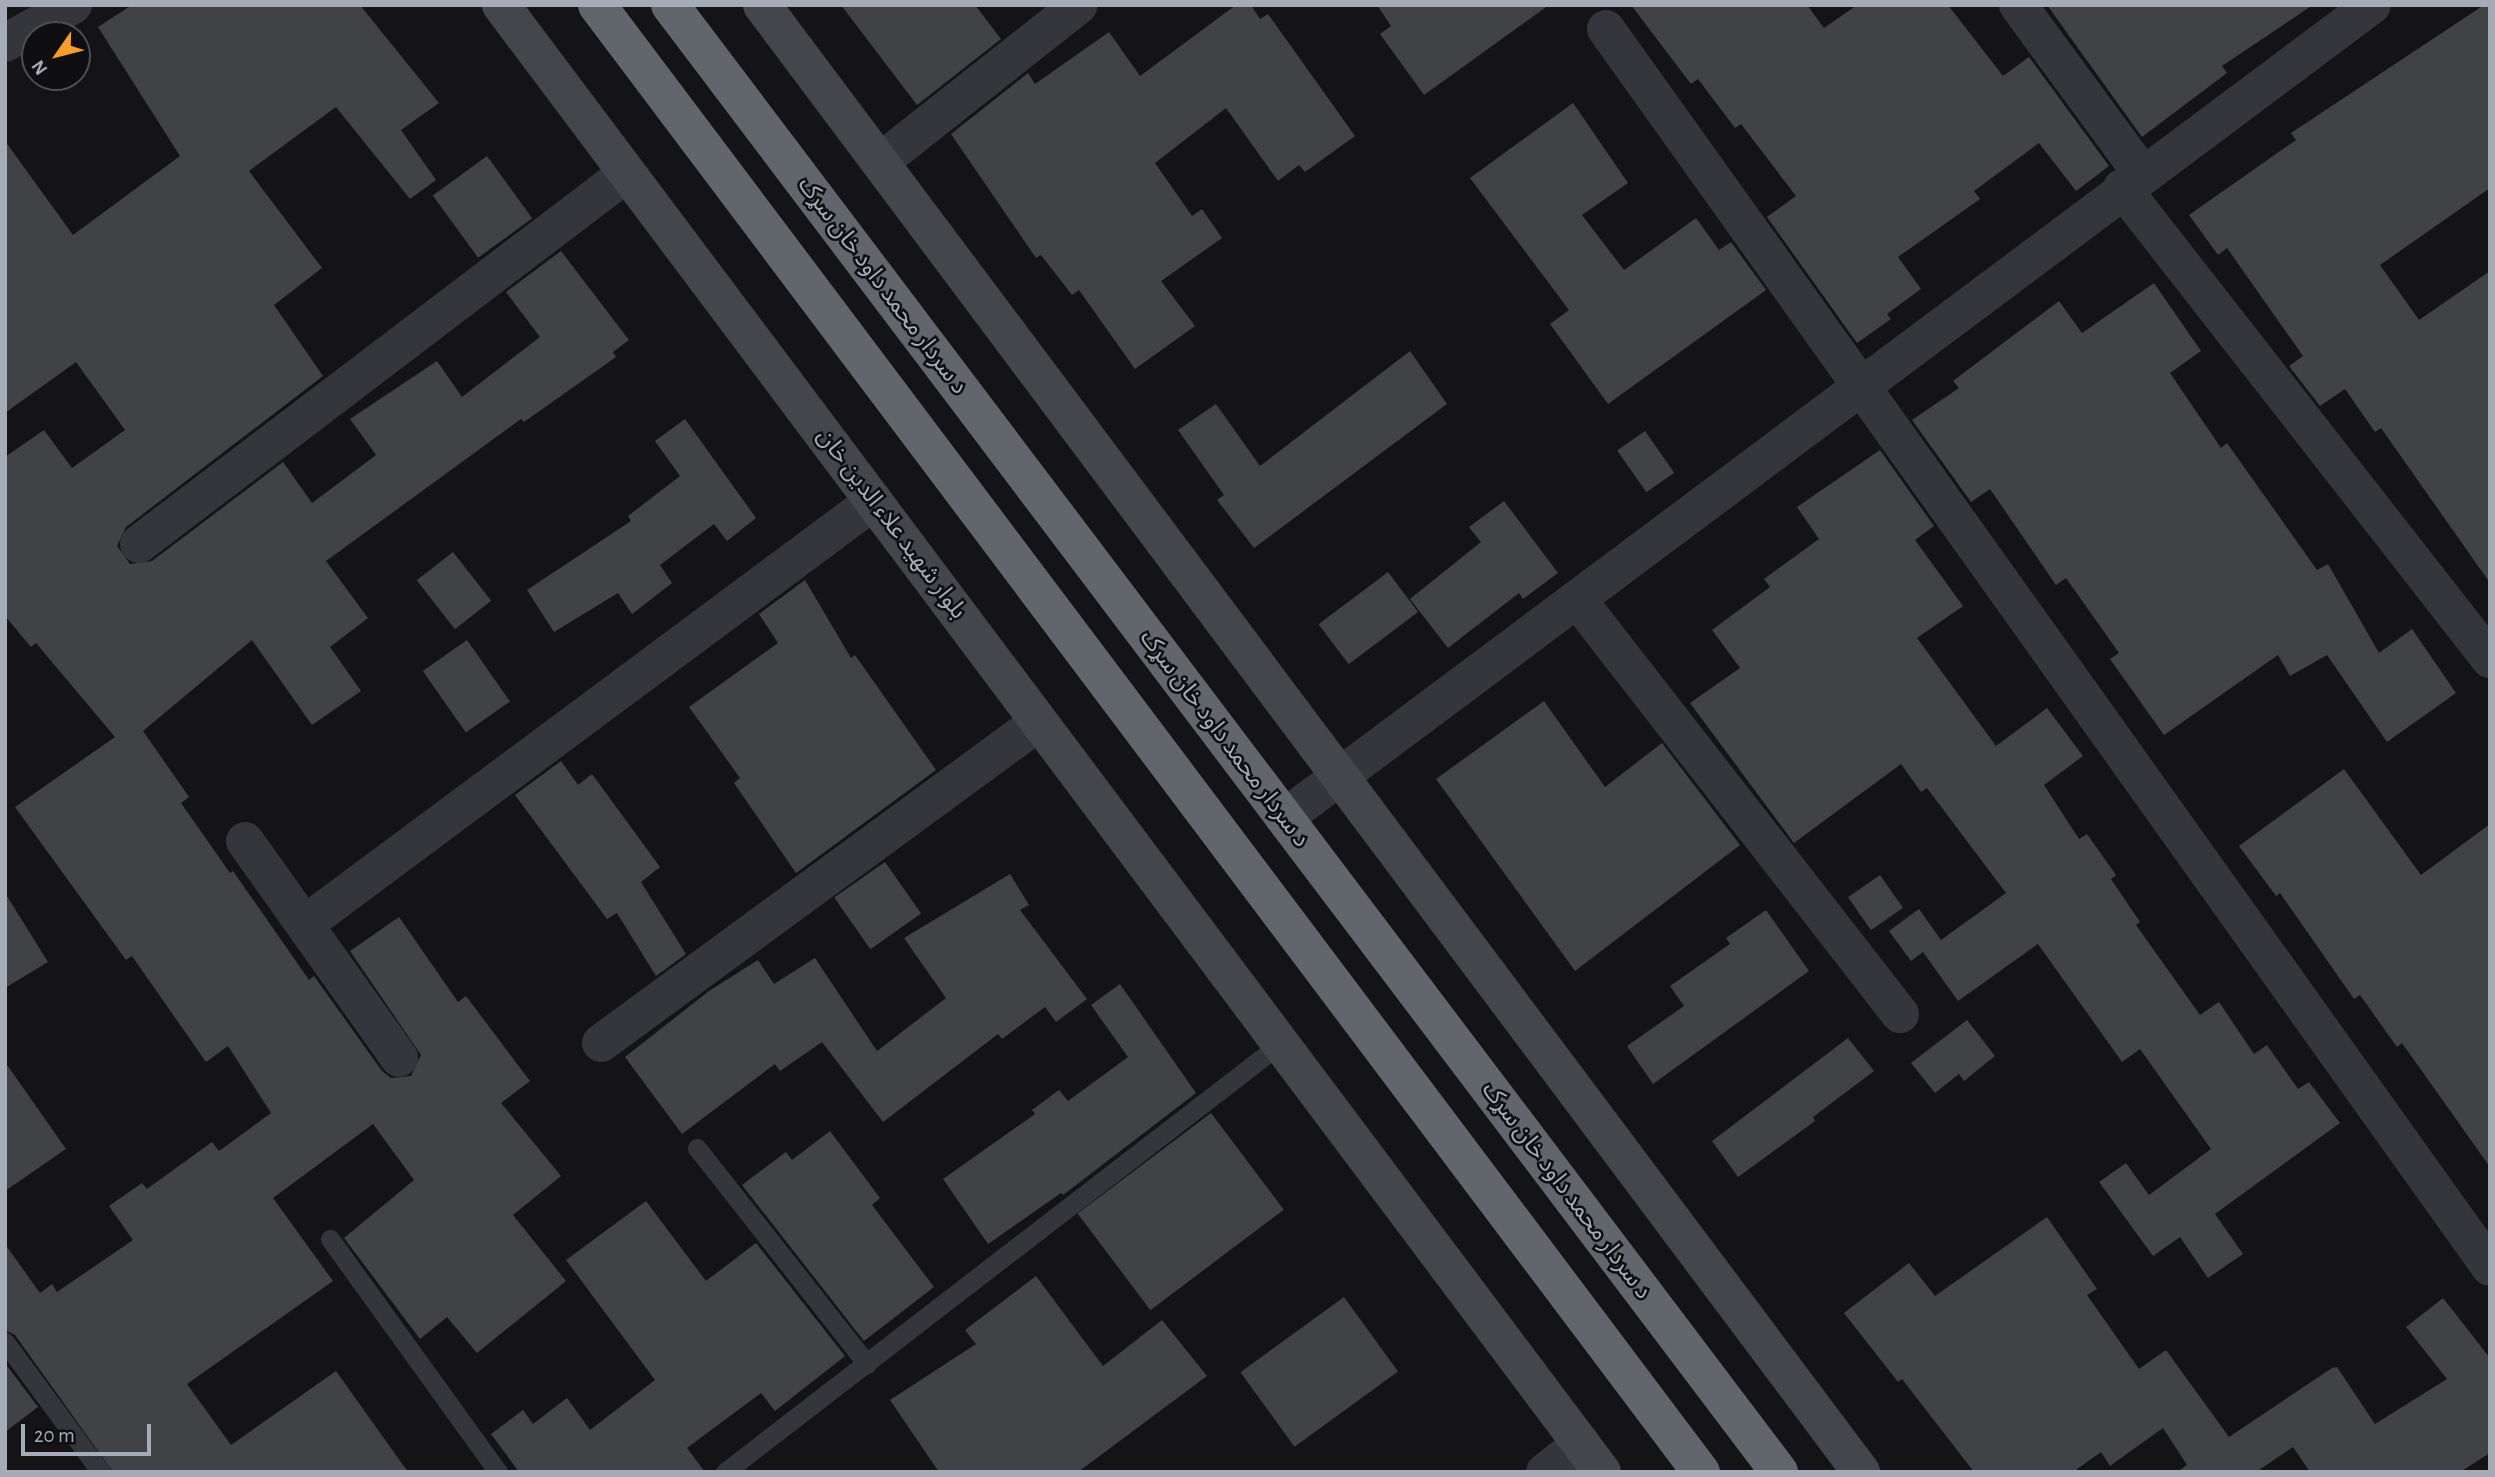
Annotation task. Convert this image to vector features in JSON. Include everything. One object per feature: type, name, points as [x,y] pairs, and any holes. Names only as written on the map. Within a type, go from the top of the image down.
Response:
[{"type":"highway","points":[[597,5],[1701,1472]]},
{"type":"highway","name":"د سردار محمد داود خان سړک","points":[[670,5],[1779,1472]]},
{"type":"street","points":[[5,43],[73,5]]},
{"type":"street","name":"بلوار شهید علاء الدین خان","points":[[501,5],[1282,1043]]},
{"type":"street","points":[[762,5],[1861,1472]]},
{"type":"street","points":[[880,162],[1079,5]]},
{"type":"street","points":[[2018,5],[2132,181],[2490,659]]},
{"type":"street","points":[[1284,818],[1340,779],[2132,181],[2372,5]]},
{"type":"street","points":[[1606,29],[1858,386],[2490,1267]]},
{"type":"street","points":[[139,544],[627,173]]},
{"type":"street","points":[[305,924],[874,501]]},
{"type":"street","points":[[1577,599],[1900,1014]]},
{"type":"street","points":[[601,1043],[1039,722]]},
{"type":"street","points":[[245,841],[399,1058]]},
{"type":"street","points":[[1282,1043],[1592,1458],[1545,1472]]},
{"type":"lane","points":[[725,1472],[1282,1043]]},
{"type":"lane","points":[[697,1148],[867,1364]]},
{"type":"lane","points":[[330,1239],[498,1472]]},
{"type":"lane","points":[[5,1342],[101,1472]]},
{"type":"building","points":[[132,5],[360,5],[439,103],[401,130],[436,180],[410,199],[336,107],[249,171],[322,268],[274,305],[323,376],[126,527],[117,546],[130,564],[152,561],[283,462],[312,503],[376,455],[350,419],[437,361],[462,397],[540,337],[506,292],[561,251],[629,340],[613,352],[616,357],[524,422],[521,419],[326,561],[368,618],[330,647],[361,691],[312,725],[252,640],[143,731],[189,797],[181,803],[230,873],[233,871],[309,980],[314,976],[382,1071],[391,1078],[411,1076],[421,1055],[350,951],[399,917],[458,1002],[466,996],[530,1081],[501,1103],[561,1176],[513,1215],[566,1281],[477,1353],[447,1317],[420,1339],[344,1238],[414,1180],[373,1124],[273,1198],[333,1281],[187,1384],[231,1445],[336,1371],[408,1472],[113,1472],[15,1335],[5,1330],[5,1244],[40,1293],[52,1284],[57,1292],[133,1240],[109,1206],[142,1183],[147,1189],[212,1142],[219,1151],[271,1113],[228,1046],[206,1062],[132,956],[126,960],[15,807],[115,737],[36,643],[31,647],[5,616],[5,457],[44,430],[72,468],[125,430],[76,362],[5,413],[5,141],[73,235],[180,156],[98,27]]},
{"type":"building","points":[[841,5],[975,5],[1001,39],[917,105]]},
{"type":"building","points":[[1236,5],[1251,5],[1260,19],[1268,14],[1355,136],[1305,172],[1299,165],[1278,181],[1226,108],[1155,163],[1192,216],[1202,209],[1222,238],[1161,281],[1195,326],[1135,369],[1079,290],[1072,295],[1041,255],[1036,258],[951,134],[1028,73],[1035,84],[1109,32],[1140,76]]},
{"type":"building","points":[[1377,5],[1549,5],[1424,95],[1380,34],[1391,26]]},
{"type":"building","points":[[1631,5],[1807,5],[1824,28],[1857,5],[1948,5],[2003,76],[2029,57],[2109,166],[2076,191],[2039,143],[1974,191],[1980,199],[1898,257],[1921,289],[1887,314],[1891,319],[1857,343],[1767,217],[1796,196],[1741,124],[1735,128],[1698,79],[1691,84]]},
{"type":"building","points":[[2047,5],[2313,5],[2222,66],[2227,73],[2142,137]]},
{"type":"building","points":[[2484,5],[2490,5],[2490,188],[2380,265],[2419,320],[2490,271],[2490,583],[2381,428],[2375,432],[2345,389],[2320,406],[2289,366],[2303,356],[2227,248],[2218,255],[2189,215],[2296,140],[2291,133]]},
{"type":"building","points":[[1573,103],[1628,183],[1582,215],[1624,270],[1696,218],[1719,250],[1731,242],[1766,290],[1608,404],[1550,324],[1569,310],[1470,178]]},
{"type":"building","points":[[487,156],[532,218],[478,258],[433,195]]},
{"type":"building","points":[[2154,283],[2201,351],[2170,373],[2221,448],[2227,443],[2317,570],[2328,564],[2379,653],[2412,629],[2456,693],[2387,742],[2327,655],[2290,676],[2278,655],[2164,735],[2110,659],[2119,653],[2066,578],[2056,585],[1990,489],[1971,502],[1912,420],[1959,388],[1953,381],[2059,301],[2082,333]]},
{"type":"building","points":[[1410,351],[1447,404],[1254,548],[1217,500],[1224,495],[1178,430],[1216,404],[1260,466]]},
{"type":"building","points":[[685,419],[756,518],[727,541],[714,524],[660,565],[672,583],[632,614],[618,593],[554,632],[527,590],[631,521],[628,516],[680,476],[655,441]]},
{"type":"building","points":[[1645,431],[1674,473],[1646,492],[1617,451]]},
{"type":"building","points":[[1880,450],[1934,526],[1915,540],[1963,606],[1917,638],[1996,746],[2047,708],[2083,756],[2044,785],[2079,839],[2087,834],[2116,875],[2111,879],[2140,922],[2136,925],[2200,1015],[2219,1002],[2254,1054],[2267,1045],[2298,1089],[2309,1082],[2340,1123],[2215,1214],[2243,1254],[2208,1278],[2180,1237],[2153,1256],[2099,1182],[2126,1163],[2149,1195],[2211,1149],[2140,1049],[2122,1062],[2038,944],[1958,1001],[1923,952],[1911,961],[1889,931],[1919,909],[1941,940],[2006,893],[1927,788],[1921,792],[1901,764],[1794,843],[1690,703],[1740,668],[1712,630],[1770,587],[1764,579],[1819,539],[1797,507]]},
{"type":"building","points":[[1504,501],[1558,573],[1523,599],[1519,593],[1448,648],[1410,599],[1481,542],[1469,527]]},
{"type":"building","points":[[453,552],[491,601],[455,629],[417,580]]},
{"type":"building","points":[[1388,572],[1418,612],[1349,664],[1319,624]]},
{"type":"building","points":[[805,580],[851,658],[855,655],[936,770],[796,873],[734,783],[740,778],[689,707],[778,643],[759,614]]},
{"type":"building","points":[[467,640],[510,701],[466,732],[423,671]]},
{"type":"building","points":[[1544,701],[1605,787],[1662,743],[1740,845],[1575,971],[1436,779]]},
{"type":"building","points":[[561,761],[578,785],[592,774],[660,867],[641,882],[686,954],[656,976],[617,913],[607,919],[515,795]]},
{"type":"building","points":[[2344,769],[2421,875],[2490,824],[2490,1167],[2402,1043],[2397,1047],[2360,995],[2354,999],[2280,893],[2276,896],[2239,846]]},
{"type":"building","points":[[885,862],[921,914],[870,949],[834,898]]},
{"type":"building","points":[[1010,874],[1029,905],[1020,910],[1087,999],[1056,1022],[1045,1007],[1002,1039],[998,1034],[883,1122],[822,1042],[780,1071],[775,1064],[682,1134],[625,1057],[709,991],[758,960],[774,984],[815,958],[877,1051],[946,998],[904,938]]},
{"type":"building","points":[[1880,875],[1903,908],[1871,930],[1848,897]]},
{"type":"building","points":[[5,893],[48,962],[5,988]]},
{"type":"building","points":[[1766,910],[1809,971],[1653,1084],[1627,1046],[1684,1006],[1670,986],[1730,944],[1726,938]]},
{"type":"building","points":[[1120,984],[1196,1093],[1063,1195],[1061,1193],[988,1244],[943,1179],[1035,1114],[1032,1110],[1059,1090],[1068,1101],[1128,1057],[1091,1005]]},
{"type":"building","points":[[1967,1020],[1995,1056],[1964,1081],[1959,1074],[1935,1093],[1911,1063]]},
{"type":"building","points":[[1848,1038],[1874,1071],[1813,1117],[1815,1121],[1738,1177],[1712,1141]]},
{"type":"building","points":[[5,1062],[66,1149],[5,1191]]},
{"type":"building","points":[[1211,1113],[1284,1210],[1150,1310],[1078,1214]]},
{"type":"building","points":[[830,1131],[880,1198],[872,1205],[934,1287],[864,1341],[742,1185],[786,1152],[792,1160]]},
{"type":"building","points":[[646,1201],[706,1281],[756,1243],[845,1356],[775,1411],[761,1393],[687,1448],[705,1472],[519,1472],[491,1434],[523,1410],[533,1424],[567,1398],[590,1430],[655,1380],[566,1260]]},
{"type":"building","points":[[2047,1217],[2097,1289],[2087,1295],[2139,1369],[2166,1350],[2229,1437],[2332,1368],[2337,1367],[2375,1424],[2447,1379],[2406,1327],[2443,1298],[2490,1358],[2490,1453],[2460,1472],[2310,1472],[2293,1447],[2256,1472],[2177,1472],[2187,1465],[2163,1428],[2110,1466],[2101,1452],[2073,1472],[1974,1472],[1902,1379],[1898,1382],[1844,1313],[1909,1263],[1935,1296]]},
{"type":"building","points":[[1036,1276],[1103,1366],[1162,1320],[1207,1376],[1078,1472],[939,1472],[890,1400],[976,1344],[965,1330]]},
{"type":"building","points":[[1344,1297],[1398,1371],[1295,1447],[1240,1372]]},
{"type":"building","points":[[5,1363],[38,1407],[5,1432]]}]
